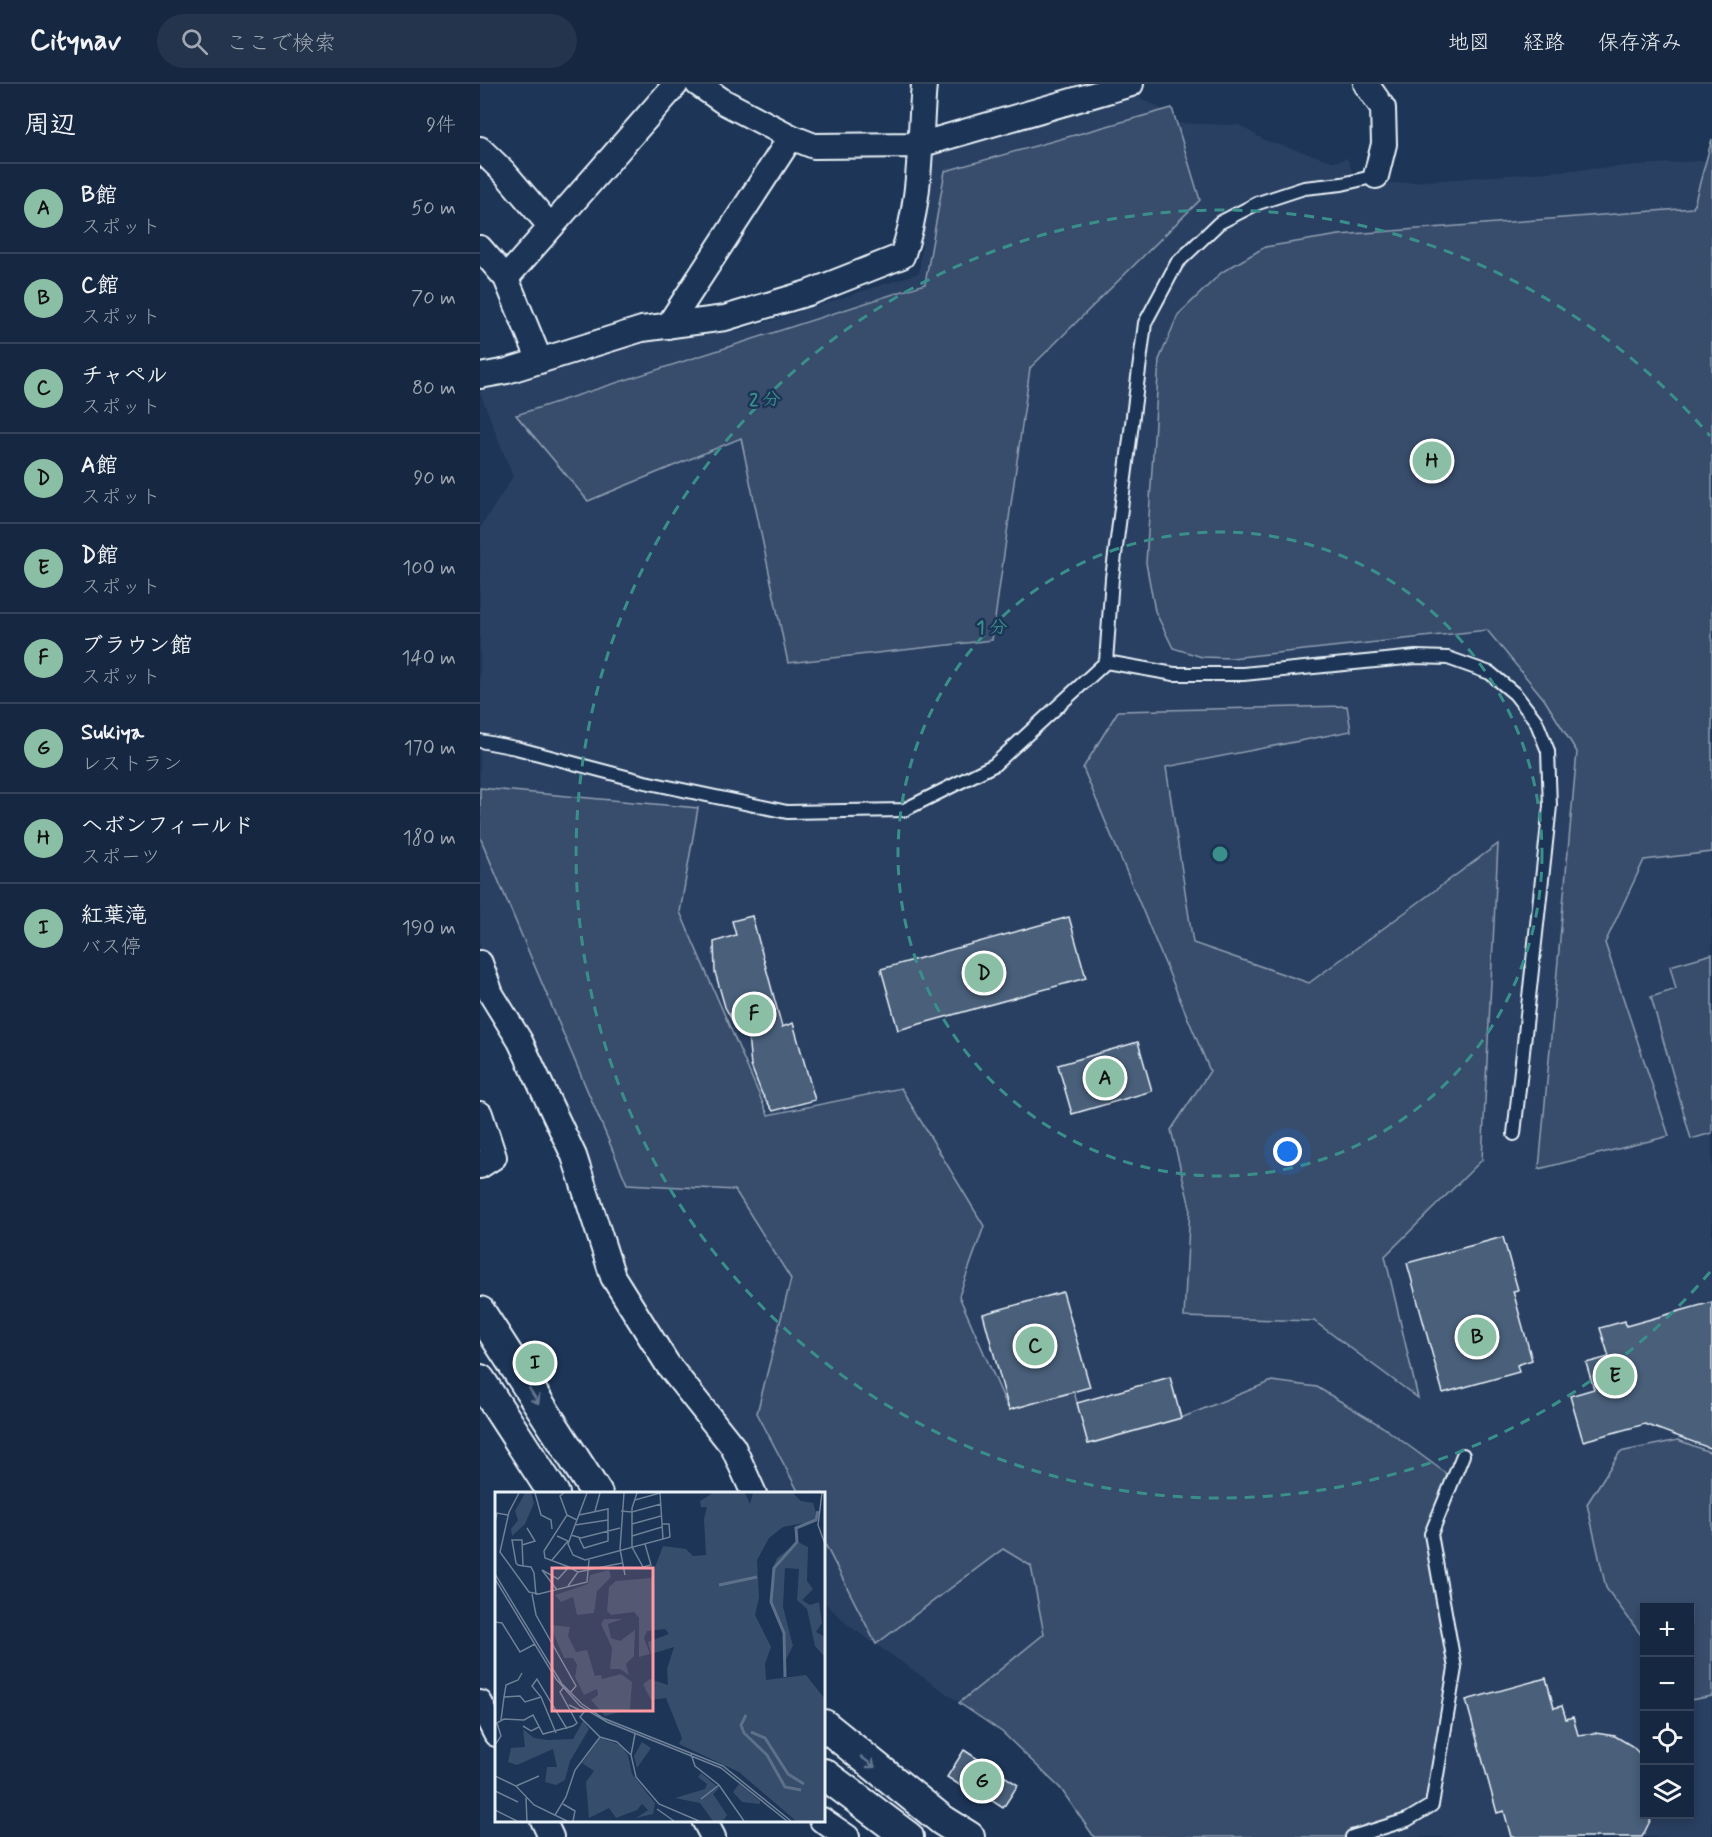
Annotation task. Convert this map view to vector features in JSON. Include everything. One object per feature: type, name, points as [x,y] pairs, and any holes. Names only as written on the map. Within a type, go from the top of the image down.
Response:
[{"type":"street","points":[[506,278],[676,84]]},
{"type":"street","points":[[698,84],[724,102],[791,137],[814,146],[919,145],[1131,84]]},
{"type":"street","points":[[480,376],[540,361],[642,329],[725,318],[777,303],[862,273],[902,256],[910,233],[924,84]]},
{"type":"street","points":[[1366,84],[1383,108],[1384,144],[1376,176]]},
{"type":"street","points":[[668,326],[791,137]]},
{"type":"street","points":[[480,149],[504,172],[551,228]]},
{"type":"street","points":[[480,248],[506,278],[540,361]]},
{"type":"street","points":[[480,963],[491,994],[520,1041],[574,1156],[614,1277],[668,1365],[733,1447],[753,1492]]},
{"type":"street","points":[[480,1114],[494,1157],[480,1167]]},
{"type":"street","points":[[480,1312],[596,1492]]},
{"type":"street","points":[[480,1380],[553,1492]]},
{"type":"street","points":[[480,1703],[495,1732]]},
{"type":"street","points":[[825,1726],[942,1820],[969,1837]]},
{"type":"street","points":[[825,1775],[908,1837]]},
{"type":"street","points":[[544,1822],[551,1837]]},
{"type":"street","points":[[705,1822],[713,1837]]},
{"type":"street","points":[[824,1822],[847,1837]]},
{"type":"lane","points":[[480,741],[645,782],[787,812],[904,810],[994,765],[1106,662],[1112,578],[1145,323],[1177,263],[1219,224],[1258,203],[1304,188],[1342,184],[1376,176]]},
{"type":"lane","points":[[1106,662],[1174,674],[1243,674],[1416,657],[1448,658],[1490,673],[1515,694],[1536,721],[1548,751],[1550,806],[1514,1134]]},
{"type":"lane","points":[[1352,1837],[1407,1820],[1432,1805],[1455,1668],[1431,1534],[1463,1455]]},
{"type":"shaded area","points":[[1133,94],[1169,113],[1169,123],[1239,125],[1264,140],[1335,162],[1347,158],[1358,186],[1712,160],[1712,1837],[1094,1837],[1061,1789],[1002,1732],[848,1625],[825,1603],[825,1492],[766,1492],[740,1439],[687,1371],[626,1277],[590,1171],[495,993],[480,950],[480,528],[513,477],[480,392],[640,342],[742,330],[919,273],[931,160],[938,151]]},
{"type":"shaded area","points":[[1172,108],[1200,200],[1030,368],[992,640],[788,663],[741,438],[588,501],[516,415],[925,284],[945,171]]},
{"type":"shaded area","points":[[1712,139],[1712,852],[1644,860],[1605,943],[1669,1136],[1539,1169],[1577,752],[1544,699],[1487,630],[1231,658],[1202,657],[1173,648],[1155,611],[1146,563],[1159,360],[1178,315],[1222,272],[1265,247],[1339,235],[1693,208]]},
{"type":"shaded area","points":[[1347,706],[1351,731],[1166,767],[1193,943],[1309,983],[1498,844],[1482,1160],[1385,1256],[1418,1398],[1314,1321],[1184,1317],[1190,1207],[1171,1130],[1210,1071],[1083,768],[1118,711]]},
{"type":"shaded area","points":[[480,788],[698,808],[680,912],[768,1115],[901,1088],[984,1226],[959,1296],[1009,1410],[1074,1392],[1089,1444],[1181,1418],[1272,1381],[1317,1387],[1383,1427],[1451,1477],[1431,1534],[1455,1668],[1432,1805],[1352,1837],[1094,1837],[1061,1789],[1002,1732],[959,1703],[1044,1634],[1031,1566],[1003,1549],[876,1644],[825,1544],[825,1492],[798,1492],[757,1413],[791,1279],[735,1190],[627,1184],[480,837]]},
{"type":"shaded area","points":[[1712,954],[1712,1133],[1691,1139],[1651,997],[1676,989],[1670,966]]},
{"type":"shaded area","points":[[1678,1440],[1712,1453],[1712,1696],[1694,1699],[1694,1603],[1640,1603],[1640,1634],[1606,1588],[1587,1504],[1620,1452]]},
{"type":"building","points":[[752,916],[782,1027],[793,1023],[815,1100],[773,1111],[762,1094],[751,1066],[747,1024],[736,1027],[725,1007],[715,972],[714,942],[736,935],[732,921]]},
{"type":"building","points":[[1069,917],[1086,978],[898,1030],[881,969]]},
{"type":"building","points":[[1138,1042],[1152,1091],[1072,1114],[1058,1065]]},
{"type":"building","points":[[1503,1237],[1518,1290],[1513,1291],[1532,1360],[1517,1365],[1519,1372],[1443,1393],[1407,1263]]},
{"type":"building","points":[[1063,1292],[1090,1387],[1009,1410],[983,1314]]},
{"type":"building","points":[[1712,1302],[1712,1449],[1645,1424],[1583,1441],[1570,1396],[1594,1389],[1586,1363],[1609,1357],[1600,1328],[1625,1321],[1626,1326]]},
{"type":"building","points":[[1170,1377],[1181,1418],[1088,1444],[1077,1403]]},
{"type":"building","points":[[1546,1678],[1554,1708],[1562,1706],[1566,1719],[1573,1717],[1578,1735],[1595,1733],[1615,1736],[1632,1746],[1640,1754],[1640,1819],[1651,1819],[1642,1837],[1511,1837],[1504,1811],[1497,1813],[1466,1700]]},
{"type":"building","points":[[964,1750],[1018,1785],[1003,1808],[977,1791],[975,1795],[947,1777]]},
{"type":"place","name":"ヘボンフィールド","points":[[1432,461]]},
{"type":"place","name":"A館","points":[[984,973]]},
{"type":"place","name":"ブラウン館","points":[[754,1014]]},
{"type":"place","name":"B館","points":[[1105,1078]]},
{"type":"place","name":"C館","points":[[1477,1337]]},
{"type":"place","name":"チャペル","points":[[1035,1346]]},
{"type":"place","name":"紅葉滝","points":[[535,1363]]},
{"type":"place","name":"D館","points":[[1615,1376]]},
{"type":"place","name":"Sukiya","points":[[982,1781]]}]
